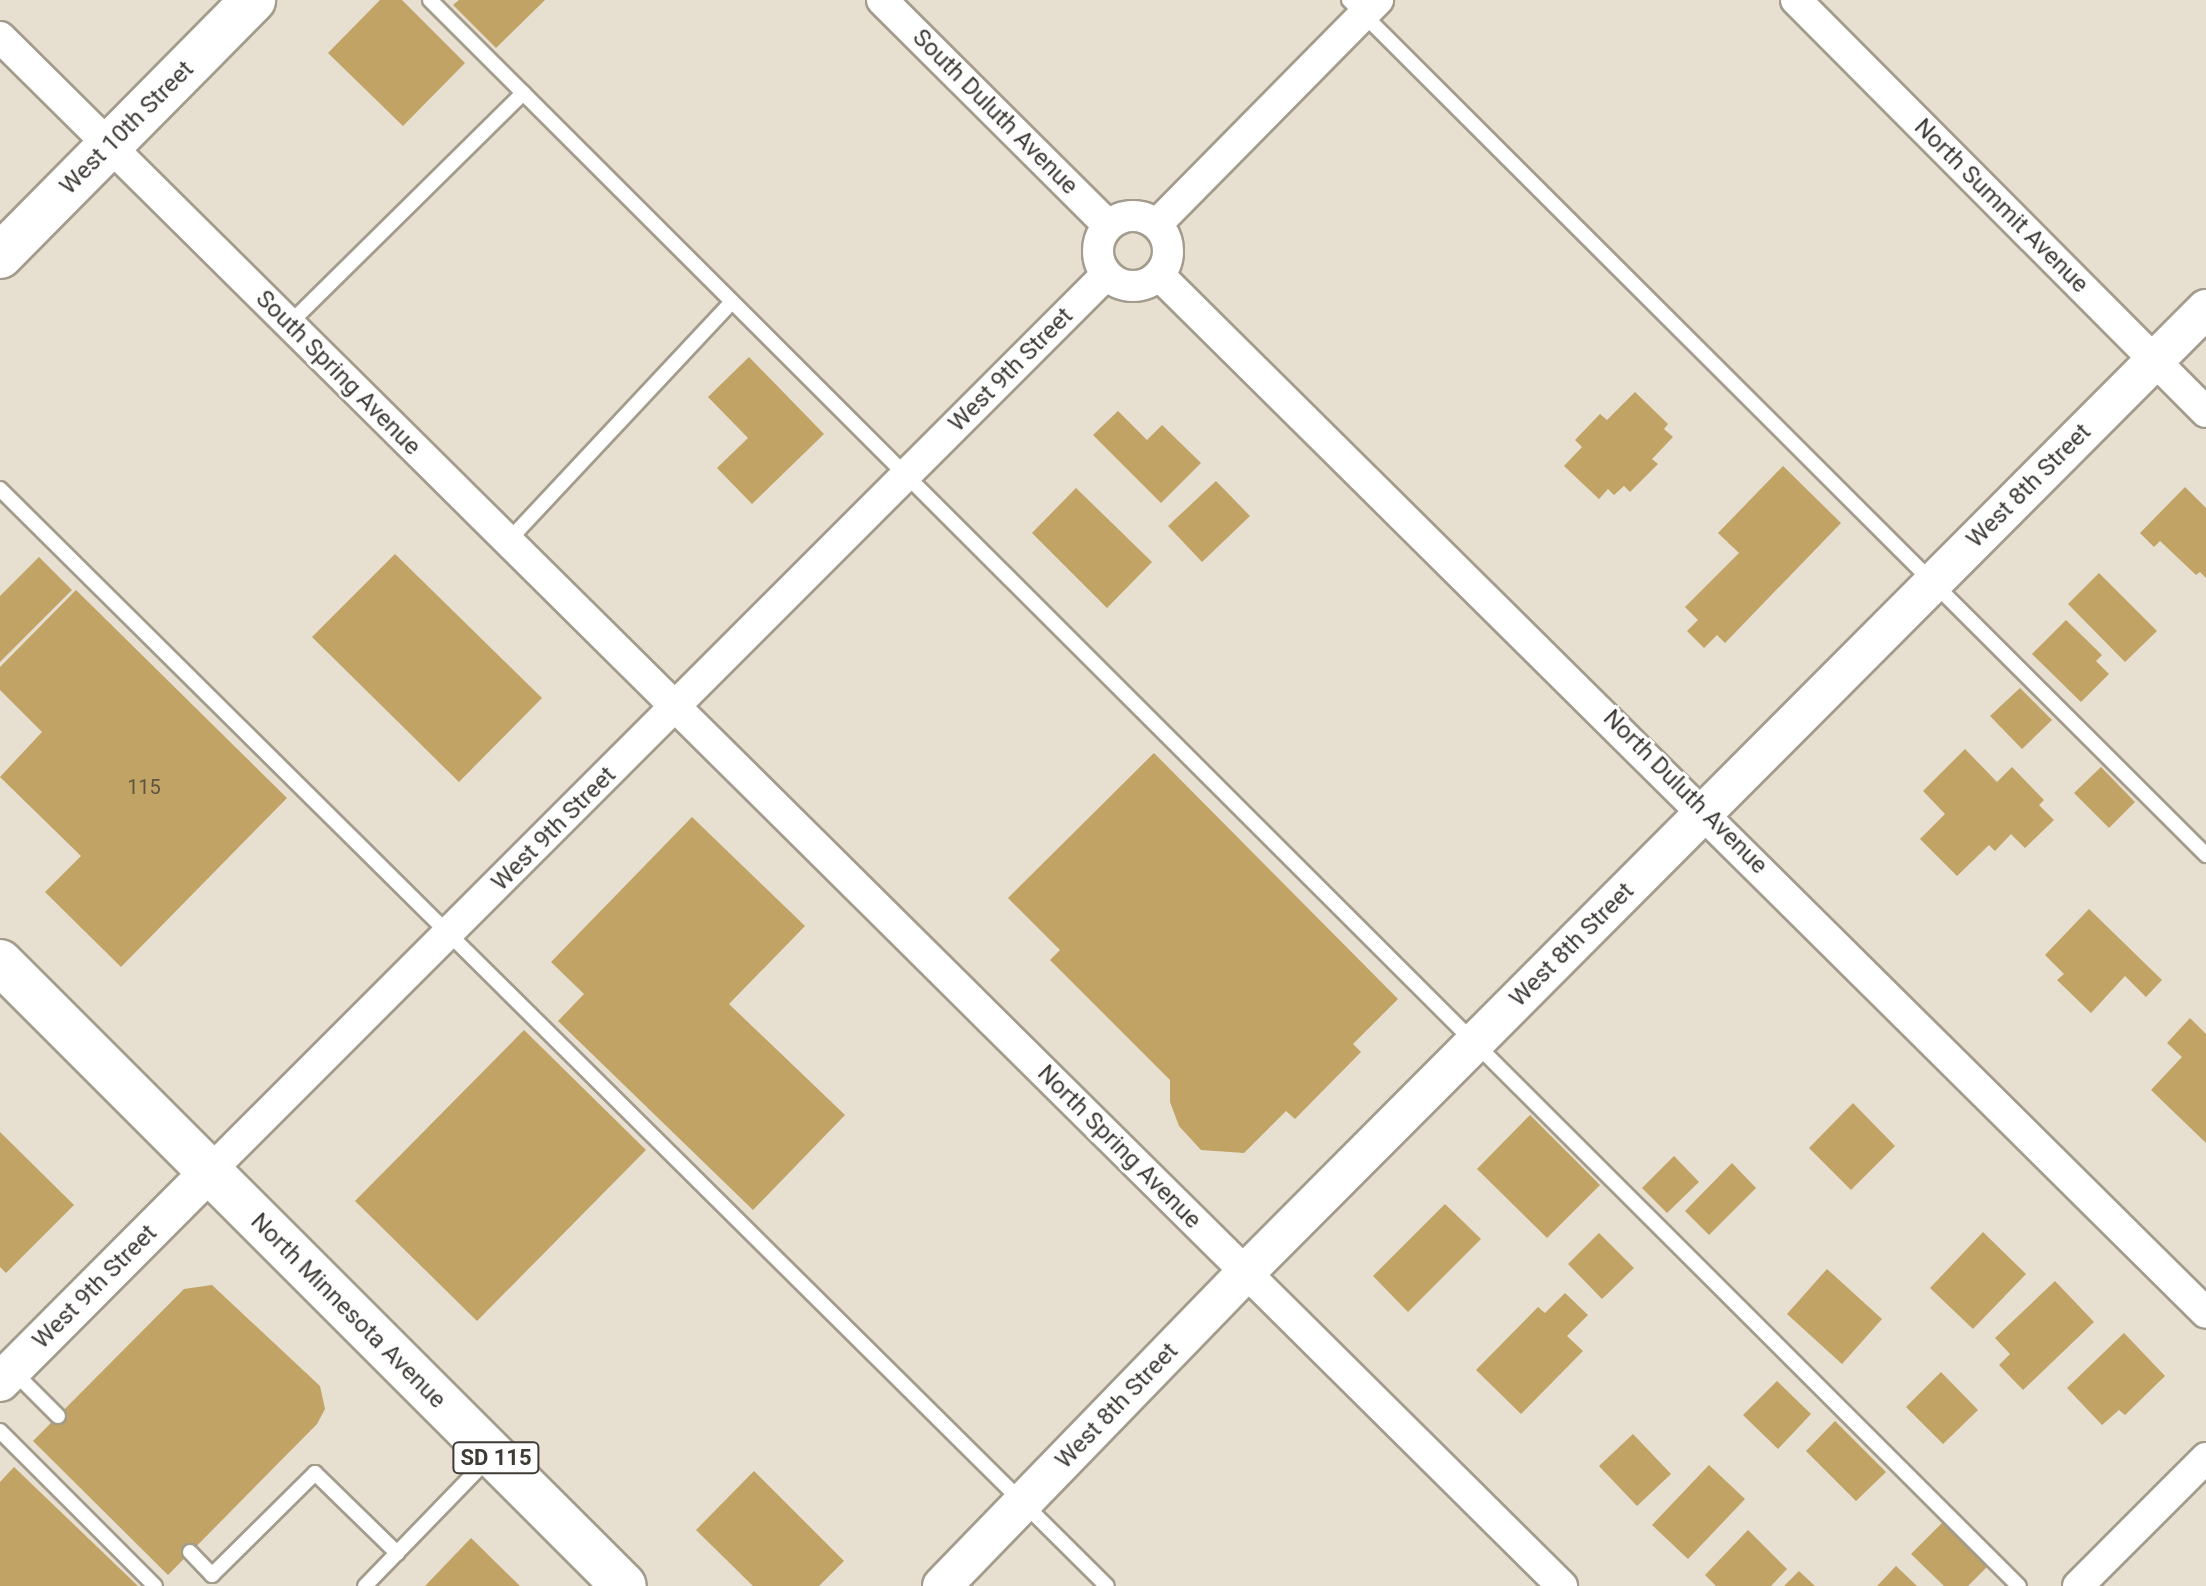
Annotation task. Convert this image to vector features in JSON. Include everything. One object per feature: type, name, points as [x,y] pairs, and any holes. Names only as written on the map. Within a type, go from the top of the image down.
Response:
[{"type":"main road","name":"West 10th Street","points":[[0,256],[253,0]]},
{"type":"main road","name":"SD 115","points":[[0,962],[209,1172]]},
{"type":"main road","name":"North Minnesota Avenue","points":[[209,1172],[624,1586]]},
{"type":"street","name":"South Duluth Avenue","points":[[882,0],[1108,225]]},
{"type":"street","name":"North Summit Avenue","points":[[1796,0],[2206,412]]},
{"type":"street","points":[[1157,224],[1364,5]]},
{"type":"street","name":"South Spring Avenue","points":[[0,37],[108,147],[678,706]]},
{"type":"street","points":[[1137,215],[1157,224],[1168,255],[1159,275],[1139,286],[1106,275],[1098,244],[1108,225],[1137,215]]},
{"type":"street","name":"West 9th Street","points":[[6,1376],[1106,275]]},
{"type":"street","name":"North Duluth Avenue","points":[[1159,275],[1705,811],[2206,1313]]},
{"type":"street","name":"West 8th Street","points":[[942,1586],[1245,1273],[2206,309]]},
{"type":"street","name":"North Spring Avenue","points":[[678,706],[1562,1586]]},
{"type":"street","points":[[2078,1586],[2206,1458]]},
{"type":"lane","points":[[430,0],[2019,1586]]},
{"type":"lane","points":[[1364,5],[1932,583],[2206,855]]},
{"type":"lane","points":[[289,324],[523,93]]},
{"type":"lane","points":[[509,540],[732,302]]},
{"type":"lane","points":[[0,489],[1107,1586]]},
{"type":"lane","points":[[6,1376],[58,1416]]},
{"type":"lane","points":[[0,1431],[155,1586]]},
{"type":"lane","points":[[365,1586],[492,1455]]},
{"type":"lane","points":[[190,1552],[212,1575],[315,1473],[397,1553]]},
{"type":"building","points":[[380,0],[402,0],[465,63],[403,126],[328,53]]},
{"type":"building","points":[[459,0],[545,0],[496,48],[453,5]]},
{"type":"building","points":[[749,357],[824,434],[752,504],[717,468],[748,438],[708,397]]},
{"type":"building","points":[[1635,392],[1668,424],[1664,429],[1673,437],[1652,459],[1658,464],[1630,492],[1624,486],[1614,495],[1608,489],[1599,499],[1564,466],[1582,447],[1575,440],[1600,414],[1607,420]]},
{"type":"building","points":[[1118,411],[1147,440],[1162,425],[1201,463],[1161,503],[1093,435]]},
{"type":"building","points":[[1783,466],[1841,523],[1725,643],[1717,635],[1704,648],[1687,631],[1698,620],[1685,607],[1739,553],[1718,533]]},
{"type":"building","points":[[1216,481],[1250,516],[1202,562],[1168,526]]},
{"type":"building","points":[[2185,487],[2206,508],[2206,578],[2200,572],[2196,575],[2160,541],[2154,547],[2140,533]]},
{"type":"building","points":[[1076,488],[1152,562],[1107,608],[1032,533]]},
{"type":"building","points":[[395,554],[542,698],[459,782],[312,637]]},
{"type":"building","points":[[39,557],[72,590],[0,662],[0,596]]},
{"type":"building","points":[[2099,573],[2157,631],[2125,662],[2068,604]]},
{"type":"building","points":[[76,590],[287,798],[121,967],[45,892],[81,856],[0,777],[42,732],[0,690],[0,667]]},
{"type":"building","points":[[2066,620],[2102,655],[2096,661],[2109,674],[2081,702],[2032,654]]},
{"type":"building","points":[[2020,688],[2052,720],[2022,749],[1990,716]]},
{"type":"building","points":[[1965,749],[1997,782],[2012,767],[2044,800],[2039,805],[2054,820],[2025,848],[2011,834],[1995,851],[1989,845],[1957,876],[1920,839],[1945,814],[1923,791]]},
{"type":"building","points":[[1154,753],[1398,999],[1353,1044],[1361,1052],[1295,1119],[1286,1111],[1244,1153],[1201,1150],[1179,1126],[1170,1102],[1170,1080],[1050,960],[1060,950],[1008,898]]},
{"type":"building","points":[[2101,767],[2135,802],[2109,828],[2074,793]]},
{"type":"building","points":[[692,817],[805,926],[729,1004],[845,1115],[753,1210],[558,1021],[584,994],[551,962]]},
{"type":"building","points":[[2089,909],[2162,980],[2146,997],[2125,976],[2091,1013],[2057,980],[2064,974],[2045,955]]},
{"type":"building","points":[[2190,1018],[2206,1034],[2206,1143],[2151,1090],[2182,1057],[2167,1043]]},
{"type":"building","points":[[524,1030],[646,1150],[477,1321],[355,1201]]},
{"type":"building","points":[[1853,1103],[1895,1146],[1851,1190],[1809,1148]]},
{"type":"building","points":[[1530,1115],[1600,1185],[1547,1238],[1477,1169]]},
{"type":"building","points":[[0,1132],[74,1205],[6,1273],[0,1267]]},
{"type":"building","points":[[1674,1156],[1699,1182],[1667,1213],[1642,1188]]},
{"type":"building","points":[[1732,1163],[1756,1188],[1709,1235],[1685,1211]]},
{"type":"building","points":[[1445,1204],[1481,1239],[1408,1312],[1373,1276]]},
{"type":"building","points":[[1983,1232],[2026,1274],[1973,1329],[1930,1288]]},
{"type":"building","points":[[1599,1233],[1634,1268],[1602,1299],[1568,1264]]},
{"type":"building","points":[[1827,1269],[1882,1319],[1842,1364],[1787,1314]]},
{"type":"building","points":[[2055,1281],[2094,1322],[2023,1390],[1999,1365],[2010,1354],[1995,1338]]},
{"type":"building","points":[[212,1285],[320,1386],[325,1409],[317,1424],[168,1575],[33,1441],[184,1289]]},
{"type":"building","points":[[1565,1293],[1588,1315],[1567,1336],[1583,1351],[1521,1414],[1476,1370],[1538,1307],[1545,1313]]},
{"type":"building","points":[[2124,1333],[2165,1376],[2125,1415],[2119,1410],[2102,1425],[2067,1388]]},
{"type":"building","points":[[1941,1372],[1978,1410],[1943,1444],[1906,1407]]},
{"type":"building","points":[[1777,1381],[1811,1414],[1778,1449],[1743,1415]]},
{"type":"building","points":[[1835,1421],[1886,1472],[1856,1501],[1806,1451]]},
{"type":"building","points":[[1633,1434],[1671,1474],[1637,1506],[1599,1466]]},
{"type":"building","points":[[1709,1465],[1745,1499],[1688,1559],[1652,1525]]},
{"type":"building","points":[[14,1467],[138,1586],[0,1586],[0,1482]]},
{"type":"building","points":[[754,1471],[844,1561],[819,1586],[753,1586],[696,1530]]},
{"type":"building","points":[[1943,1522],[1988,1566],[1968,1586],[1944,1586],[1911,1554]]},
{"type":"building","points":[[1748,1530],[1787,1569],[1771,1586],[1716,1586],[1705,1575]]},
{"type":"building","points":[[471,1538],[520,1586],[425,1586]]},
{"type":"building","points":[[1896,1566],[1917,1586],[1877,1586]]},
{"type":"building","points":[[1799,1571],[1815,1586],[1784,1586]]}]
